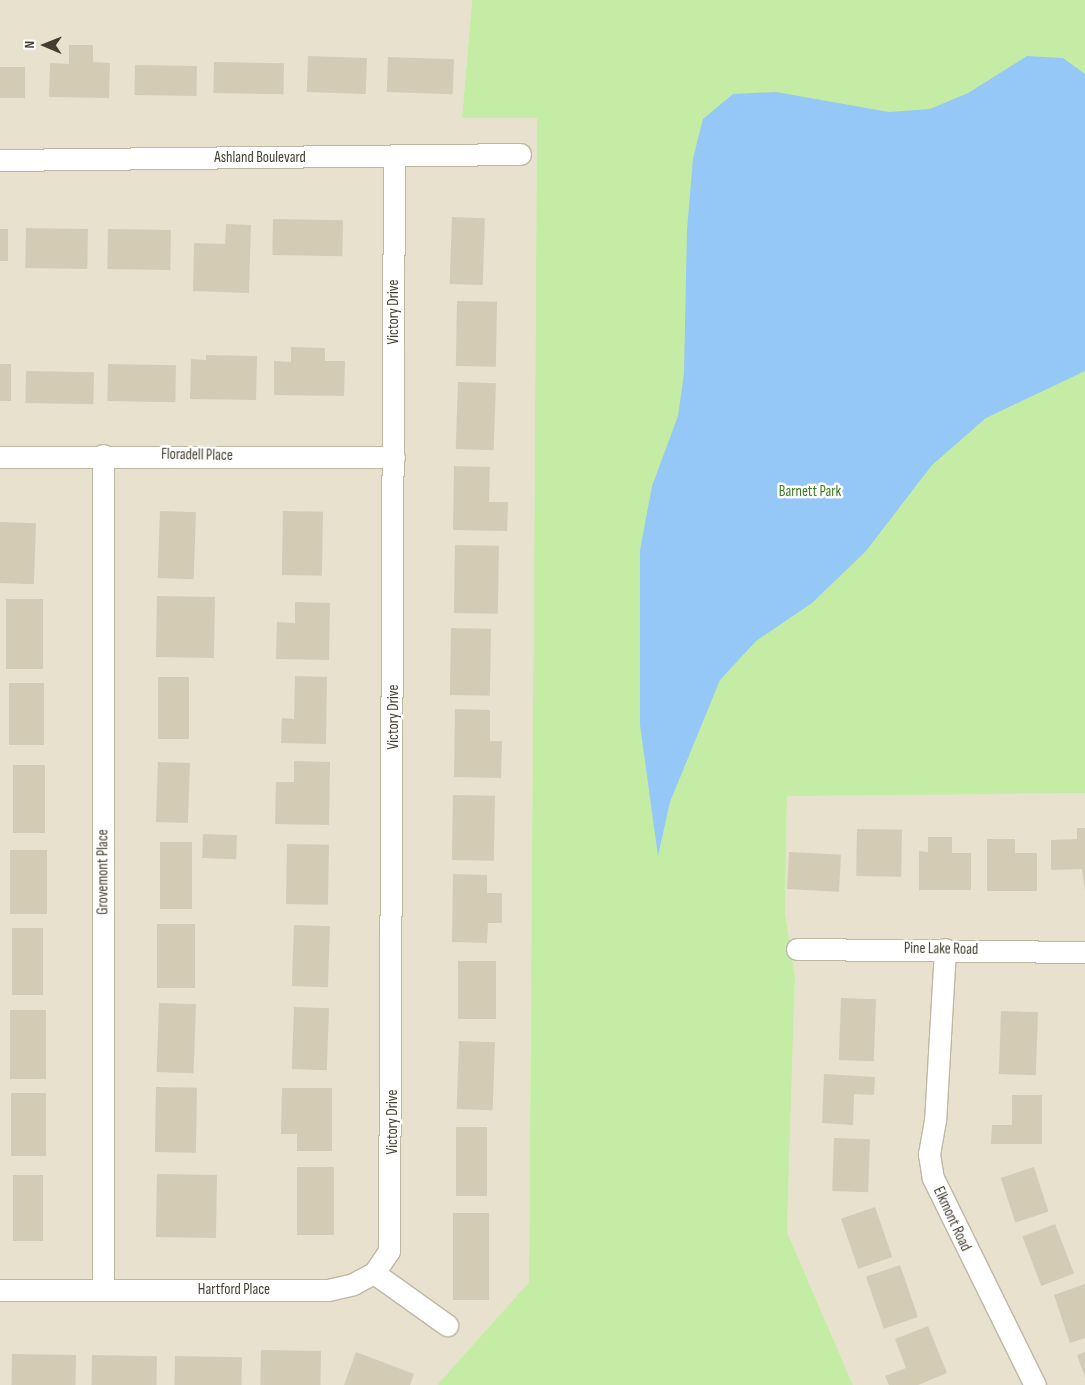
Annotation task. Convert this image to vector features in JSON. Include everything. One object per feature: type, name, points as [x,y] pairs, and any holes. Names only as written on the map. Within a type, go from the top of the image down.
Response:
[{"type":"street","name":"Ashland Boulevard","points":[[0,160],[394,158],[520,154]]},
{"type":"street","name":"Victory Drive","points":[[374,1273],[389,1251],[392,1229],[394,158]]},
{"type":"street","name":"Floradell Place","points":[[0,457],[102,454],[394,457]]},
{"type":"street","name":"Grovemont Place","points":[[102,454],[103,1290]]},
{"type":"street","name":"Pine Lake Road","points":[[797,949],[945,949],[1085,952]]},
{"type":"street","name":"Elkmont Road","points":[[945,949],[936,1120],[928,1154],[933,1178],[1034,1385]]},
{"type":"street","name":"Hartford Place","points":[[0,1290],[328,1290],[353,1284],[374,1273]]},
{"type":"street","points":[[374,1273],[447,1325]]},
{"type":"shaded area","points":[[0,0],[472,0],[462,118],[537,118],[529,1282],[437,1385],[0,1385]]},
{"type":"shaded area","points":[[1085,793],[1085,1385],[853,1385],[787,1232],[795,977],[785,913],[787,795]]},
{"type":"green space","name":"Barnett Park","points":[[472,0],[1085,0],[1085,793],[787,796],[785,913],[795,977],[787,1232],[853,1385],[437,1385],[529,1282],[537,118],[462,118]]},
{"type":"water","points":[[1027,56],[1063,58],[1085,74],[1085,371],[986,418],[932,465],[866,551],[812,603],[756,641],[720,680],[670,802],[658,856],[640,725],[640,550],[652,486],[678,416],[684,373],[687,230],[693,158],[703,119],[733,94],[776,92],[889,112],[930,109],[968,93]]},
{"type":"building","points":[[69,45],[93,45],[93,62],[110,63],[109,98],[49,97],[50,63],[69,64]]},
{"type":"building","points":[[308,56],[367,58],[366,94],[307,92]]},
{"type":"building","points":[[388,57],[454,59],[453,94],[387,92]]},
{"type":"building","points":[[214,62],[284,63],[283,94],[213,93]]},
{"type":"building","points":[[135,65],[197,66],[196,96],[134,95]]},
{"type":"building","points":[[0,67],[25,67],[25,98],[0,98]]},
{"type":"building","points":[[452,217],[485,218],[483,285],[450,284]]},
{"type":"building","points":[[273,219],[343,220],[342,256],[272,255]]},
{"type":"building","points":[[226,224],[251,225],[249,293],[193,291],[194,243],[225,244]]},
{"type":"building","points":[[26,228],[88,229],[87,269],[25,268]]},
{"type":"building","points":[[0,229],[8,229],[8,261],[0,261]]},
{"type":"building","points":[[108,229],[171,230],[170,270],[107,269]]},
{"type":"building","points":[[457,301],[497,302],[496,367],[456,366]]},
{"type":"building","points":[[291,347],[325,348],[325,361],[345,361],[344,396],[274,395],[274,361],[291,362]]},
{"type":"building","points":[[206,355],[257,356],[256,400],[190,399],[191,359],[206,360]]},
{"type":"building","points":[[0,364],[11,364],[11,401],[0,401]]},
{"type":"building","points":[[108,364],[176,365],[175,402],[107,401]]},
{"type":"building","points":[[26,371],[94,372],[93,404],[25,403]]},
{"type":"building","points":[[458,382],[496,383],[494,450],[456,449]]},
{"type":"building","points":[[454,466],[490,467],[489,502],[508,502],[507,531],[453,530]]},
{"type":"building","points":[[160,511],[196,512],[194,579],[158,578]]},
{"type":"building","points":[[283,511],[323,512],[322,576],[282,575]]},
{"type":"building","points":[[0,522],[36,523],[34,584],[0,583]]},
{"type":"building","points":[[455,545],[499,546],[498,614],[454,613]]},
{"type":"building","points":[[157,596],[215,597],[214,658],[156,657]]},
{"type":"building","points":[[6,599],[43,599],[43,669],[6,669]]},
{"type":"building","points":[[295,602],[330,603],[329,660],[276,659],[277,622],[295,623]]},
{"type":"building","points":[[451,628],[491,629],[490,696],[450,695]]},
{"type":"building","points":[[295,676],[327,677],[326,744],[281,743],[282,718],[294,719]]},
{"type":"building","points":[[158,677],[189,677],[189,739],[158,739]]},
{"type":"building","points":[[9,683],[44,683],[44,745],[9,745]]},
{"type":"building","points":[[455,709],[490,710],[490,741],[502,741],[501,778],[454,777]]},
{"type":"building","points":[[294,761],[330,762],[329,825],[275,824],[276,782],[294,782]]},
{"type":"building","points":[[158,762],[190,763],[188,823],[156,822]]},
{"type":"building","points":[[13,765],[45,765],[45,833],[13,833]]},
{"type":"building","points":[[453,795],[495,796],[494,861],[452,860]]},
{"type":"building","points":[[1077,828],[1085,828],[1085,891],[1082,869],[1051,870],[1051,840],[1077,839]]},
{"type":"building","points":[[857,829],[902,830],[901,877],[856,876]]},
{"type":"building","points":[[203,834],[237,835],[236,859],[202,858]]},
{"type":"building","points":[[928,837],[952,837],[952,853],[971,853],[971,890],[919,890],[919,851],[928,852]]},
{"type":"building","points":[[987,839],[1015,839],[1015,853],[1037,853],[1037,891],[987,891]]},
{"type":"building","points":[[160,842],[192,842],[192,909],[160,909]]},
{"type":"building","points":[[287,844],[329,845],[328,905],[286,904]]},
{"type":"building","points":[[10,850],[47,850],[47,914],[10,914]]},
{"type":"building","points":[[789,852],[841,855],[839,892],[787,889]]},
{"type":"building","points":[[453,874],[487,875],[487,893],[502,893],[502,923],[488,923],[487,943],[452,942]]},
{"type":"building","points":[[157,924],[195,924],[195,988],[157,988]]},
{"type":"building","points":[[294,925],[330,926],[328,987],[292,986]]},
{"type":"building","points":[[12,928],[43,928],[43,995],[12,995]]},
{"type":"building","points":[[458,961],[496,961],[496,1019],[458,1019]]},
{"type":"building","points":[[841,998],[876,999],[874,1061],[839,1060]]},
{"type":"building","points":[[159,1003],[196,1004],[194,1073],[157,1072]]},
{"type":"building","points":[[294,1007],[329,1008],[327,1070],[292,1069]]},
{"type":"building","points":[[10,1010],[46,1010],[46,1079],[10,1079]]},
{"type":"building","points":[[1001,1011],[1038,1012],[1036,1075],[999,1074]]},
{"type":"building","points":[[459,1041],[495,1042],[493,1110],[457,1109]]},
{"type":"building","points":[[824,1074],[875,1077],[874,1095],[854,1094],[853,1125],[822,1123]]},
{"type":"building","points":[[156,1087],[197,1088],[196,1153],[155,1152]]},
{"type":"building","points":[[282,1088],[332,1088],[332,1151],[297,1151],[297,1134],[281,1134]]},
{"type":"building","points":[[11,1093],[46,1093],[46,1156],[11,1156]]},
{"type":"building","points":[[1012,1095],[1042,1095],[1042,1144],[991,1144],[992,1125],[1012,1125]]},
{"type":"building","points":[[456,1127],[487,1127],[487,1196],[456,1196]]},
{"type":"building","points":[[834,1138],[870,1139],[868,1192],[832,1191]]},
{"type":"building","points":[[297,1167],[334,1167],[334,1235],[297,1235]]},
{"type":"building","points":[[1034,1167],[1049,1212],[1015,1223],[1001,1178]]},
{"type":"building","points":[[157,1174],[217,1175],[216,1238],[156,1237]]},
{"type":"building","points":[[13,1175],[43,1175],[43,1241],[13,1241]]},
{"type":"building","points":[[875,1207],[892,1257],[858,1269],[841,1219]]},
{"type":"building","points":[[453,1213],[489,1213],[489,1300],[453,1300]]},
{"type":"building","points":[[1055,1224],[1074,1273],[1041,1286],[1022,1237]]},
{"type":"building","points":[[900,1265],[918,1317],[884,1329],[866,1277]]},
{"type":"building","points":[[1085,1284],[1085,1338],[1070,1343],[1054,1295]]},
{"type":"building","points":[[928,1326],[947,1373],[918,1385],[889,1385],[885,1376],[906,1368],[895,1339]]},
{"type":"building","points":[[261,1350],[321,1351],[320,1385],[260,1385]]},
{"type":"building","points":[[356,1352],[414,1374],[410,1385],[344,1385]]},
{"type":"building","points":[[1085,1352],[1085,1377],[1077,1355]]},
{"type":"building","points":[[12,1354],[76,1355],[75,1385],[11,1385]]},
{"type":"building","points":[[92,1355],[157,1356],[156,1385],[91,1385]]},
{"type":"building","points":[[175,1356],[242,1357],[242,1385],[174,1385]]}]
